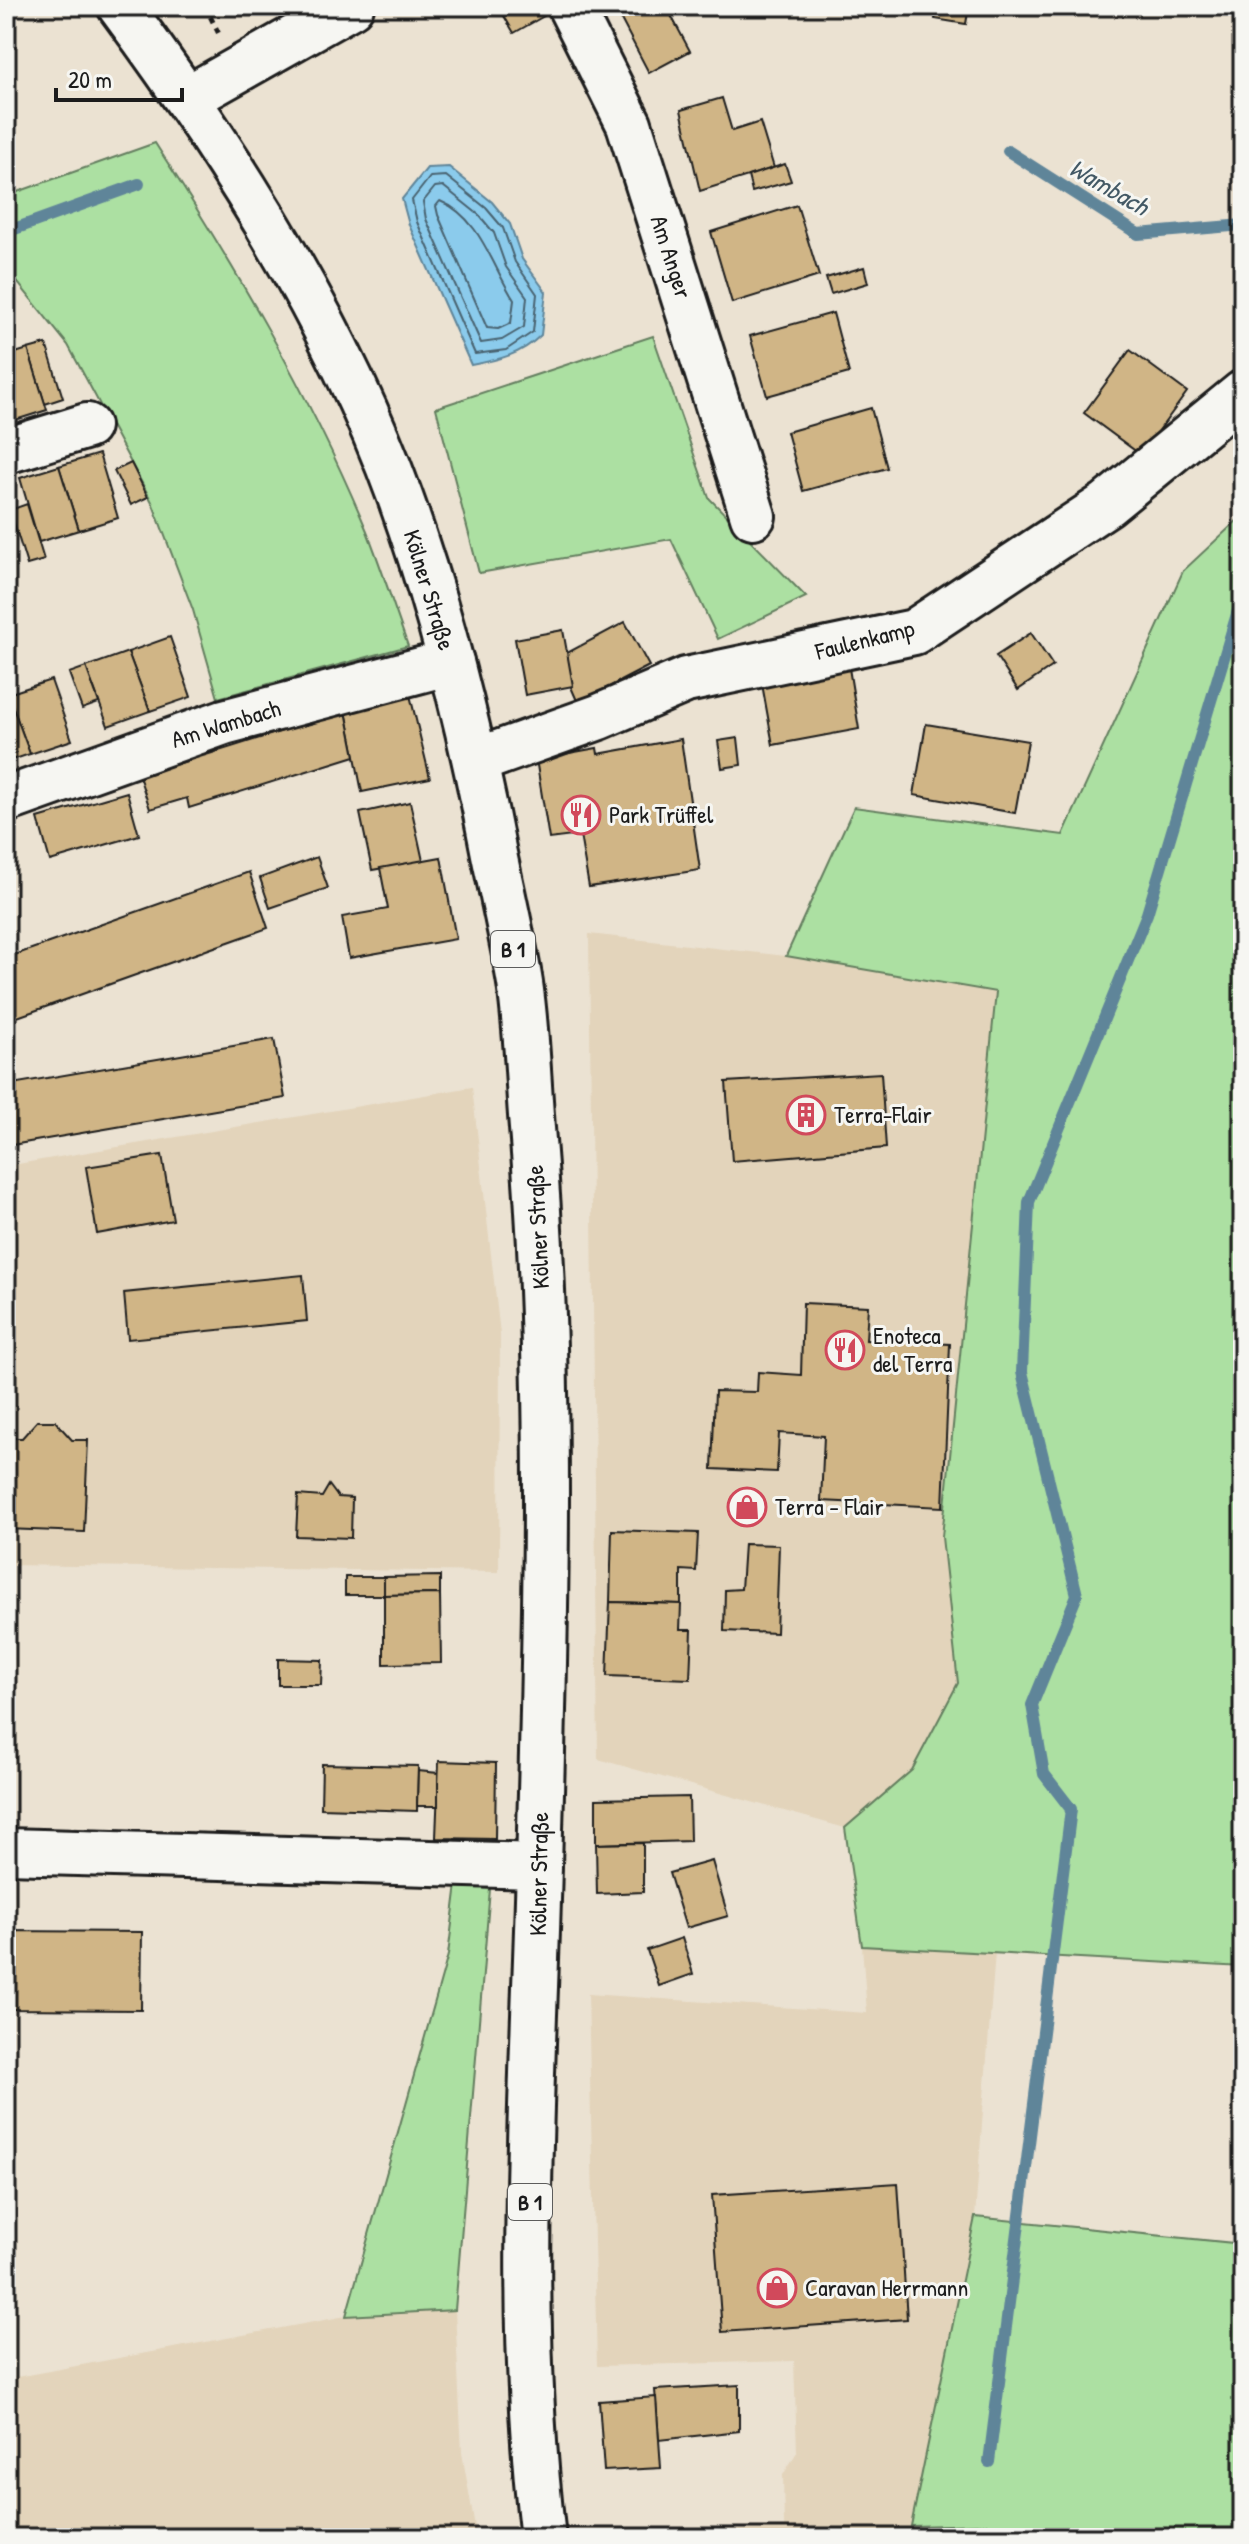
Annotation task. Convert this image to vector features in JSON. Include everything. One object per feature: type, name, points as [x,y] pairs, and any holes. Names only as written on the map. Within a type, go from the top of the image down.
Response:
[{"type":"main road","name":"Kölner Straße","points":[[120,6],[188,98],[261,215],[337,353],[400,496],[451,662],[476,761],[520,985],[540,1220],[548,1510],[529,2358],[533,2461],[543,2538]]},
{"type":"main road","points":[[188,98],[351,6]]},
{"type":"main road","name":"Am Anger","points":[[570,6],[629,124],[753,516]]},
{"type":"main road","name":"Faulenkamp","points":[[476,761],[599,717],[686,680],[914,632],[1107,504],[1243,393]]},
{"type":"main road","points":[[6,451],[87,426]]},
{"type":"main road","name":"Am Wambach","points":[[6,800],[224,722],[451,662]]},
{"type":"main road","points":[[6,1851],[539,1866]]},
{"type":"shaded area","points":[[589,934],[786,956],[996,992],[942,1537],[958,1683],[912,1770],[845,1828],[598,1759]]},
{"type":"shaded area","points":[[472,1087],[500,1334],[499,1572],[6,1565],[6,1166]]},
{"type":"shaded area","name":"Caravan Herrmann","points":[[862,1946],[995,1952],[975,2217],[909,2538],[610,2538],[784,2527],[783,2475],[797,2452],[794,2361],[597,2366],[588,1994],[867,2013]]},
{"type":"shaded area","points":[[455,2310],[462,2453],[477,2538],[6,2538],[6,2379],[346,2316]]},
{"type":"green space","points":[[155,143],[270,332],[321,430],[367,531],[408,646],[218,698],[193,610],[152,502],[68,345],[6,268],[6,196]]},
{"type":"green space","points":[[653,336],[709,498],[806,597],[718,639],[671,539],[479,573],[436,408]]},
{"type":"green space","points":[[1243,515],[1243,1967],[862,1946],[845,1828],[912,1770],[958,1683],[942,1537],[996,992],[786,956],[854,807],[1063,835],[1183,571]]},
{"type":"green space","points":[[457,1884],[490,1889],[455,2310],[346,2316],[448,1955]]},
{"type":"green space","points":[[975,2217],[1243,2244],[1243,2538],[1035,2538],[987,2524],[911,2526]]},
{"type":"water","points":[[449,167],[492,202],[510,224],[522,259],[546,292],[541,335],[517,352],[471,365],[409,225],[402,199],[427,168]]},
{"type":"building","points":[[504,6],[538,6],[544,16],[514,33],[500,9]]},
{"type":"building","points":[[614,6],[666,6],[690,51],[649,73]]},
{"type":"building","points":[[937,6],[969,6],[966,24],[935,19]]},
{"type":"building","points":[[973,6],[1030,6],[1028,14]]},
{"type":"building","points":[[722,98],[732,131],[760,122],[774,168],[700,191],[681,110]]},
{"type":"building","points":[[785,164],[791,181],[752,192],[748,176]]},
{"type":"building","points":[[797,205],[819,276],[732,303],[711,232]]},
{"type":"building","points":[[864,267],[868,283],[831,294],[826,278]]},
{"type":"building","points":[[833,313],[849,373],[767,396],[750,336]]},
{"type":"building","points":[[46,344],[63,398],[45,404],[28,349]]},
{"type":"building","points":[[28,349],[47,410],[6,423],[6,356]]},
{"type":"building","points":[[1130,350],[1187,392],[1141,455],[1084,413]]},
{"type":"building","points":[[871,408],[887,468],[803,491],[787,432]]},
{"type":"building","points":[[99,454],[118,518],[79,530],[59,466]]},
{"type":"building","points":[[131,463],[148,497],[131,505],[114,471]]},
{"type":"building","points":[[59,466],[79,530],[39,542],[20,478]]},
{"type":"building","points":[[27,504],[44,560],[27,565],[10,510]]},
{"type":"building","points":[[625,622],[649,666],[578,703],[571,687],[567,653]]},
{"type":"building","points":[[563,630],[573,686],[525,695],[515,639]]},
{"type":"building","points":[[1031,633],[1053,666],[1018,690],[996,656]]},
{"type":"building","points":[[170,637],[191,697],[150,711],[128,652]]},
{"type":"building","points":[[128,652],[150,711],[108,726],[86,667]]},
{"type":"building","points":[[86,667],[99,703],[82,709],[69,673]]},
{"type":"building","points":[[849,668],[859,729],[773,745],[762,684]]},
{"type":"building","points":[[51,680],[72,740],[30,754],[8,694]]},
{"type":"building","points":[[6,695],[30,754],[6,762]]},
{"type":"building","points":[[410,695],[430,778],[362,792],[346,711]]},
{"type":"building","points":[[346,711],[355,756],[189,808],[187,798],[150,809],[139,776]]},
{"type":"building","points":[[926,724],[1028,741],[1015,813],[914,795]]},
{"type":"building","points":[[738,738],[741,765],[722,768],[718,741]]},
{"type":"building","points":[[681,739],[700,870],[589,887],[580,835],[549,839],[536,759],[597,748],[598,754]]},
{"type":"building","points":[[127,792],[139,835],[50,861],[38,818]]},
{"type":"building","points":[[410,802],[423,861],[372,870],[360,813]]},
{"type":"building","points":[[317,857],[328,888],[270,908],[260,878]]},
{"type":"building","points":[[441,857],[456,939],[349,958],[342,917],[388,909],[380,868]]},
{"type":"building","points":[[249,872],[268,928],[6,1021],[6,958]]},
{"type":"building","points":[[274,1039],[285,1098],[6,1146],[6,1085]]},
{"type":"building","name":"Terra-Flair","points":[[881,1073],[886,1148],[732,1161],[726,1082]]},
{"type":"building","points":[[162,1155],[173,1220],[97,1234],[86,1167]]},
{"type":"building","points":[[303,1275],[307,1321],[128,1339],[124,1293]]},
{"type":"building","points":[[803,1303],[868,1306],[866,1340],[950,1344],[943,1507],[821,1501],[824,1436],[779,1433],[777,1472],[712,1469],[715,1391],[757,1392],[758,1372],[801,1375]]},
{"type":"building","points":[[37,1421],[55,1421],[72,1440],[88,1440],[84,1532],[6,1529],[6,1438],[22,1438]]},
{"type":"building","points":[[329,1485],[338,1497],[352,1498],[351,1538],[296,1536],[298,1495],[322,1497]]},
{"type":"building","points":[[612,1530],[698,1533],[696,1571],[681,1570],[681,1604],[610,1602]]},
{"type":"building","points":[[744,1544],[779,1545],[776,1633],[724,1631],[725,1590],[741,1589]]},
{"type":"building","points":[[440,1576],[440,1594],[384,1595],[384,1577]]},
{"type":"building","points":[[345,1577],[384,1577],[384,1595],[345,1595]]},
{"type":"building","points":[[440,1594],[441,1663],[384,1664],[384,1595]]},
{"type":"building","points":[[610,1602],[681,1604],[680,1630],[692,1630],[690,1679],[607,1676]]},
{"type":"building","points":[[278,1659],[322,1660],[321,1685],[278,1685]]},
{"type":"building","points":[[439,1761],[496,1763],[495,1839],[436,1838]]},
{"type":"building","points":[[322,1764],[418,1766],[417,1811],[321,1808]]},
{"type":"building","points":[[418,1771],[438,1773],[438,1806],[417,1806]]},
{"type":"building","points":[[689,1797],[690,1841],[596,1844],[596,1799]]},
{"type":"building","points":[[643,1843],[643,1892],[597,1894],[596,1844]]},
{"type":"building","points":[[712,1861],[728,1916],[686,1928],[669,1873]]},
{"type":"building","points":[[6,1931],[142,1932],[141,2010],[6,2009]]},
{"type":"building","points":[[682,1938],[693,1974],[659,1986],[647,1950]]},
{"type":"building","points":[[898,2183],[907,2319],[722,2332],[712,2195]]},
{"type":"building","points":[[739,2385],[739,2431],[659,2440],[655,2390]]},
{"type":"building","points":[[656,2397],[661,2468],[604,2471],[599,2401]]},
{"type":"waterway","name":"Wambach","points":[[1008,151],[1138,234],[1243,225]]},
{"type":"waterway","name":"Wambach","points":[[6,232],[139,184]]},
{"type":"waterway","points":[[989,2462],[1071,1809],[1044,1774],[1032,1705],[1077,1595],[1022,1372],[1029,1202],[1147,914],[1243,594]]},
{"type":"place","name":"Park Trüffel","points":[[581,815]]},
{"type":"place","name":"Terra-Flair","points":[[806,1115]]},
{"type":"place","name":"Enoteca del Terra","points":[[845,1350]]},
{"type":"place","name":"Terra - Flair","points":[[747,1507]]},
{"type":"place","name":"Caravan Herrmann","points":[[777,2288]]}]
